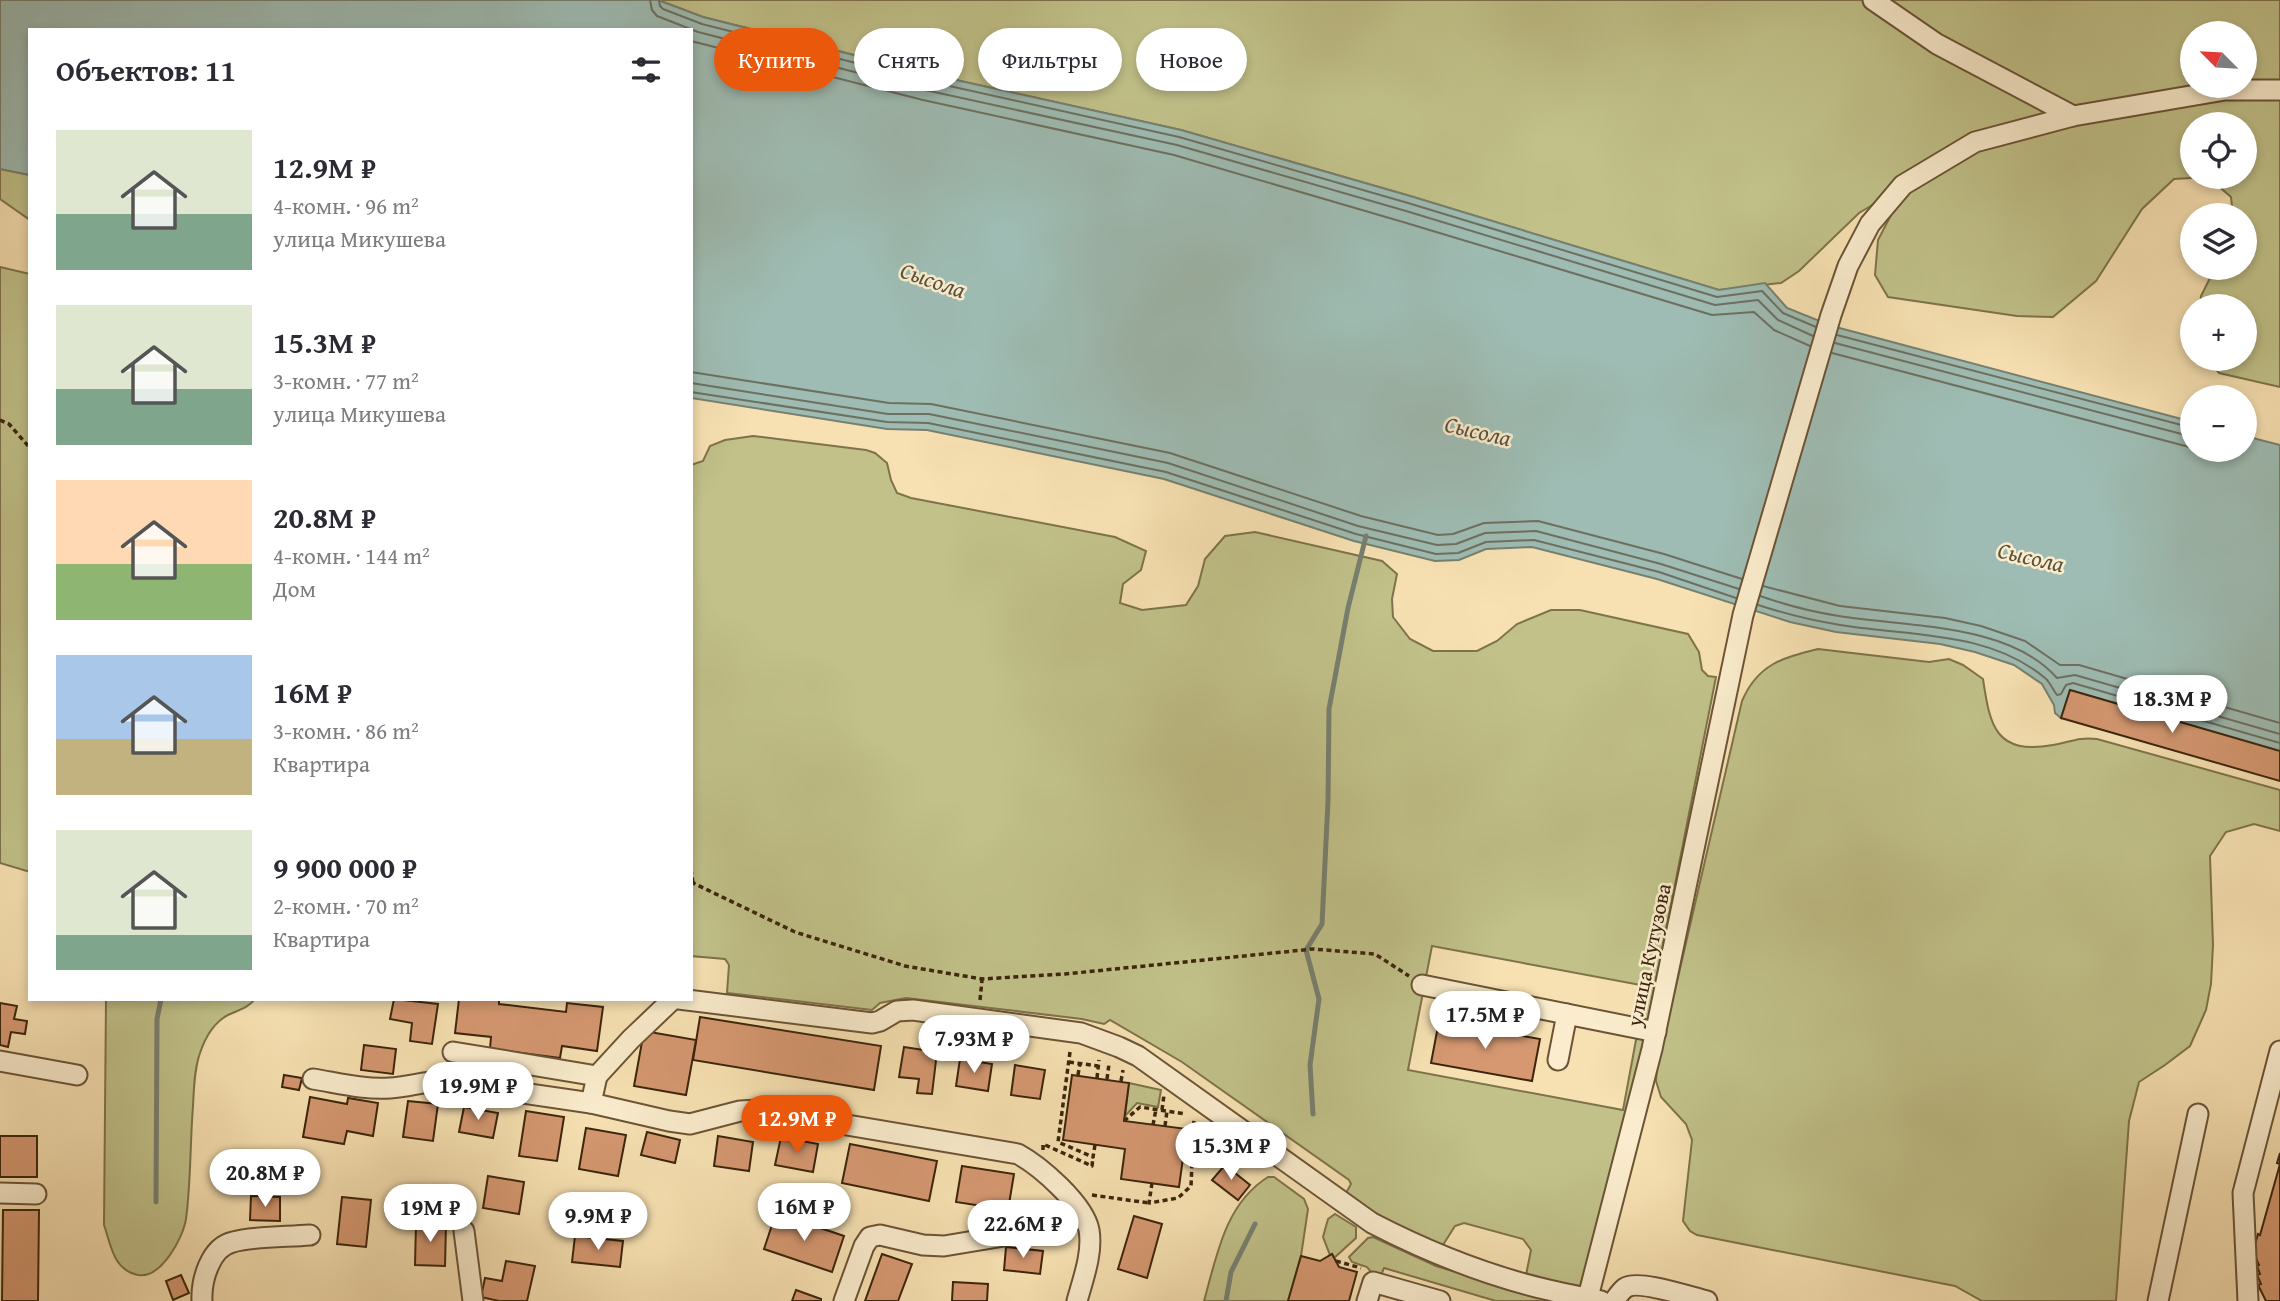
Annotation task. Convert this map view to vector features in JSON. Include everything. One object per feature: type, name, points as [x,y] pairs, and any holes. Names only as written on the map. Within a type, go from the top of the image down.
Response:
[{"type":"street","points":[[1873,0],[1937,44],[2073,116]]},
{"type":"street","name":"улица Кутузова","points":[[1592,1300],[1656,1032],[1743,615],[1831,315],[1848,266],[1870,224],[1903,185],[1975,142],[2073,116],[2225,90],[2280,90]]},
{"type":"street","points":[[1422,985],[1656,1032]]},
{"type":"street","points":[[591,1104],[597,1076],[671,1001]]},
{"type":"street","points":[[693,1001],[872,1023],[897,1011],[913,1010],[1081,1033],[1138,1056],[1372,1223],[1404,1240],[1489,1273],[1592,1300]]},
{"type":"street","points":[[1558,1060],[1567,1014]]},
{"type":"street","points":[[2248,1301],[2243,1194],[2280,1051]]},
{"type":"street","points":[[453,1052],[597,1076]]},
{"type":"street","points":[[0,1061],[77,1075]]},
{"type":"street","points":[[313,1079],[371,1088],[392,1088],[440,1081],[591,1104],[690,1124],[740,1111],[758,1110],[1018,1154],[1035,1163],[1052,1179],[1083,1217],[1089,1230],[1088,1256],[1077,1301]]},
{"type":"street","points":[[2158,1301],[2199,1114]]},
{"type":"street","points":[[2260,1126],[2280,1132]]},
{"type":"street","points":[[0,1193],[36,1194]]},
{"type":"street","points":[[844,1301],[864,1246],[870,1237],[880,1235],[923,1245],[944,1246],[1034,1231],[1083,1217]]},
{"type":"street","points":[[464,1231],[473,1301]]},
{"type":"street","points":[[202,1301],[204,1275],[214,1257],[230,1242],[310,1235]]},
{"type":"street","points":[[1614,1301],[1632,1285],[1707,1301]]},
{"type":"street","points":[[1370,1291],[1440,1301]]},
{"type":"path","points":[[0,420],[9,424],[28,446]]},
{"type":"path","points":[[693,882],[795,932],[905,966],[982,979],[1065,974],[1312,949],[1375,954],[1422,985]]},
{"type":"path","points":[[1070,1052],[1058,1142],[1093,1157]]},
{"type":"path","points":[[1069,1062],[1098,1066]]},
{"type":"path","points":[[1078,1075],[1080,1063]]},
{"type":"path","points":[[1121,1081],[1123,1070]]},
{"type":"path","points":[[1124,1121],[1140,1107],[1188,1114]]},
{"type":"path","points":[[1153,1125],[1156,1109]]},
{"type":"path","points":[[1165,1126],[1167,1111]]},
{"type":"path","points":[[1083,1193],[1149,1203],[1178,1198],[1191,1186],[1194,1117]]},
{"type":"path","points":[[1042,1155],[1043,1144],[1092,1166],[1095,1145]]},
{"type":"path","points":[[1149,1203],[1152,1183]]},
{"type":"path","points":[[1336,1261],[1363,1269],[1370,1291]]},
{"type":"green space","points":[[658,0],[2280,0],[2280,387],[2217,371],[2257,371],[2257,294],[2202,294],[2209,280],[2257,280],[2257,203],[2232,203],[2231,197],[2222,189],[2257,189],[2257,112],[2180,112],[2180,179],[2174,179],[2142,209],[2096,281],[2053,317],[2017,316],[1888,297],[1875,275],[1878,240],[1891,215],[1881,200],[1859,213],[1799,271],[1781,283],[1719,290],[1181,130],[1006,91],[1122,91],[1122,28],[978,28],[978,85],[964,82],[964,28],[854,28],[854,55],[840,52],[840,28],[747,28],[703,17]]},
{"type":"green space","points":[[0,169],[28,175],[28,219],[0,199]]},
{"type":"green space","points":[[0,267],[28,274],[28,871],[0,863]]},
{"type":"green space","points":[[753,436],[866,450],[875,453],[887,463],[897,493],[911,498],[1115,537],[1146,551],[1141,570],[1123,584],[1120,603],[1142,610],[1186,605],[1198,586],[1205,559],[1225,536],[1255,532],[1382,561],[1397,574],[1392,599],[1393,617],[1410,639],[1433,651],[1477,651],[1497,641],[1517,624],[1551,610],[1580,610],[1688,634],[1699,652],[1702,670],[1708,676],[1716,677],[1630,1112],[1586,1293],[1526,1275],[1531,1250],[1523,1239],[1464,1223],[1455,1226],[1441,1248],[1388,1226],[1346,1193],[1351,1184],[1349,1180],[1182,1062],[1110,1020],[1104,1024],[906,998],[880,1003],[872,1010],[727,993],[729,965],[725,959],[693,956],[693,464],[703,461],[710,446],[725,440]],"holes":[[[1432,946],[1646,986],[1623,1110],[1408,1070]]]},
{"type":"green space","points":[[1818,649],[1929,662],[1949,659],[1963,665],[1983,679],[1989,711],[1999,734],[2019,746],[2034,747],[2079,739],[2097,739],[2280,790],[2280,831],[2254,824],[2226,832],[2210,856],[2213,945],[2211,984],[2206,1010],[2190,1046],[2139,1082],[2129,1121],[2116,1301],[1982,1301],[1955,1286],[1697,1235],[1690,1231],[1683,1221],[1692,1140],[1686,1124],[1661,1097],[1656,1081],[1657,1068],[1742,701],[1756,679],[1772,664]]},
{"type":"green space","points":[[106,1001],[253,1001],[218,1022],[210,1031],[198,1059],[186,1219],[170,1256],[147,1275],[130,1272],[123,1268],[114,1256],[104,1225]]},
{"type":"green space","points":[[1129,1083],[1161,1090],[1158,1107],[1137,1103],[1125,1116]]},
{"type":"green space","points":[[1268,1177],[1274,1177],[1304,1199],[1308,1209],[1301,1256],[1288,1301],[1204,1301],[1232,1216],[1253,1188]]},
{"type":"green space","points":[[1335,1214],[1356,1227],[1356,1238],[1334,1258],[1330,1255],[1323,1237],[1328,1219]]},
{"type":"green space","points":[[1373,1237],[1436,1266],[1552,1301],[1496,1301],[1384,1268],[1380,1278],[1376,1278],[1367,1267],[1352,1262],[1349,1257],[1368,1238]]},
{"type":"water","name":"Сысола","points":[[0,0],[658,0],[703,17],[747,28],[714,28],[714,91],[840,91],[840,52],[854,55],[854,91],[964,91],[964,82],[978,85],[978,91],[1006,91],[1181,130],[1719,290],[1765,283],[1787,308],[1832,326],[2180,419],[2180,462],[2257,462],[2257,439],[2280,445],[2280,751],[2070,690],[2061,718],[2055,713],[2054,705],[2042,684],[2014,665],[1975,652],[1940,644],[1836,632],[1790,622],[1657,579],[1532,547],[1486,549],[1459,560],[1435,561],[1354,541],[1164,479],[927,430],[887,429],[693,398],[693,28],[28,28],[28,175],[0,169]]},
{"type":"building","points":[[2070,690],[2280,751],[2280,781],[2061,718]]},
{"type":"building","points":[[394,1001],[438,1004],[432,1044],[410,1041],[412,1023],[390,1019]]},
{"type":"building","points":[[459,1001],[499,1001],[499,1004],[566,1012],[567,1003],[603,1007],[597,1051],[562,1046],[560,1058],[490,1049],[491,1037],[455,1033]]},
{"type":"building","points":[[0,1003],[17,1006],[14,1019],[27,1021],[25,1034],[11,1032],[8,1047],[0,1045]]},
{"type":"building","points":[[700,1017],[881,1046],[874,1090],[693,1060]]},
{"type":"building","points":[[1439,1021],[1540,1039],[1532,1081],[1431,1063]]},
{"type":"building","points":[[644,1031],[696,1040],[686,1095],[634,1086]]},
{"type":"building","points":[[364,1045],[396,1049],[393,1074],[361,1070]]},
{"type":"building","points":[[904,1047],[937,1052],[932,1094],[917,1093],[919,1079],[899,1077]]},
{"type":"building","points":[[960,1059],[992,1064],[988,1091],[956,1086]]},
{"type":"building","points":[[1015,1065],[1045,1070],[1040,1099],[1011,1095]]},
{"type":"building","points":[[284,1075],[302,1078],[299,1090],[282,1087]]},
{"type":"building","points":[[1072,1075],[1129,1083],[1124,1121],[1187,1129],[1179,1187],[1121,1179],[1125,1149],[1063,1140]]},
{"type":"building","points":[[310,1097],[347,1104],[348,1098],[378,1103],[373,1136],[347,1131],[344,1144],[303,1137]]},
{"type":"building","points":[[408,1101],[438,1104],[433,1141],[403,1137]]},
{"type":"building","points":[[464,1107],[498,1113],[493,1138],[459,1132]]},
{"type":"building","points":[[526,1111],[564,1117],[557,1161],[519,1156]]},
{"type":"building","points":[[586,1128],[626,1135],[618,1176],[579,1169]]},
{"type":"building","points":[[647,1132],[680,1140],[675,1163],[641,1155]]},
{"type":"building","points":[[0,1136],[37,1136],[37,1177],[0,1177]]},
{"type":"building","points":[[718,1136],[753,1142],[749,1171],[714,1166]]},
{"type":"building","points":[[781,1137],[818,1144],[813,1172],[775,1165]]},
{"type":"building","points":[[850,1144],[937,1161],[929,1201],[842,1183]]},
{"type":"building","points":[[2280,1164],[2280,1301],[2266,1301],[2258,1285],[2261,1284],[2257,1275],[2260,1274],[2259,1265],[2253,1251]]},
{"type":"building","points":[[1225,1165],[1250,1185],[1238,1200],[1212,1180]]},
{"type":"building","points":[[962,1166],[1014,1174],[1008,1210],[956,1202]]},
{"type":"building","points":[[488,1176],[524,1182],[519,1214],[483,1208]]},
{"type":"building","points":[[251,1196],[280,1197],[280,1221],[250,1220]]},
{"type":"building","points":[[342,1197],[371,1200],[366,1247],[337,1244]]},
{"type":"building","points":[[3,1210],[39,1210],[38,1301],[2,1301]]},
{"type":"building","points":[[776,1213],[844,1236],[832,1272],[764,1249]]},
{"type":"building","points":[[1134,1216],[1162,1224],[1147,1278],[1118,1269]]},
{"type":"building","points":[[416,1223],[446,1224],[445,1266],[415,1265]]},
{"type":"building","points":[[575,1236],[623,1241],[620,1267],[572,1262]]},
{"type":"building","points":[[1006,1247],[1043,1251],[1040,1274],[1004,1270]]},
{"type":"building","points":[[882,1254],[912,1264],[898,1301],[865,1301]]},
{"type":"building","points":[[1332,1254],[1339,1267],[1357,1272],[1349,1301],[1288,1301],[1301,1256],[1320,1261]]},
{"type":"building","points":[[506,1261],[535,1266],[527,1301],[499,1301],[481,1297],[485,1278],[502,1281]]},
{"type":"building","points":[[181,1275],[189,1293],[173,1300],[166,1281]]},
{"type":"building","points":[[953,1282],[988,1284],[987,1301],[952,1301]]},
{"type":"building","points":[[796,1290],[821,1299],[821,1301],[792,1301]]},
{"type":"waterway","points":[[1313,1114],[1310,1065],[1319,999],[1306,950],[1322,924],[1329,709],[1348,608],[1366,536]]},
{"type":"waterway","points":[[156,1202],[157,1019],[161,1001]]},
{"type":"waterway","points":[[1226,1301],[1231,1272],[1255,1224]]}]
